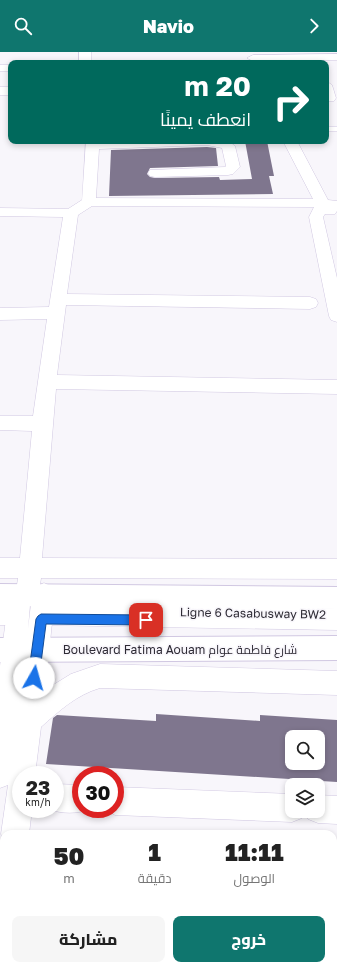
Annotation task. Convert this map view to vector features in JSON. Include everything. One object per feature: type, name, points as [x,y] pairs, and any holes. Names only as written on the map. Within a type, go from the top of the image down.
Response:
[{"type":"main road","points":[[21,607],[337,598]]},
{"type":"main road","name":"Boulevard Fatima Aouam شارع فاطمة عوام","points":[[17,650],[337,648]]},
{"type":"street","points":[[252,58],[318,60],[337,57]]},
{"type":"street","points":[[89,202],[93,144]]},
{"type":"street","points":[[154,173],[228,171],[233,167],[233,162],[228,146],[224,144]]},
{"type":"street","points":[[292,144],[337,218]]},
{"type":"street","points":[[0,212],[71,213],[89,202],[303,202],[330,205]]},
{"type":"street","points":[[330,205],[316,217],[337,316]]},
{"type":"street","points":[[0,775],[12,716],[21,607],[30,568],[42,424],[57,306],[71,213]]},
{"type":"street","points":[[0,314],[57,306],[310,303]]},
{"type":"street","points":[[48,382],[337,387]]},
{"type":"street","points":[[0,423],[42,424]]},
{"type":"street","points":[[0,568],[337,569]]},
{"type":"street","points":[[12,716],[88,679],[100,676],[337,683]]},
{"type":"street","points":[[12,716],[18,766]]},
{"type":"street","points":[[124,801],[285,808]]},
{"type":"street","points":[[325,809],[337,810]]},
{"type":"street","points":[[16,830],[17,818]]},
{"type":"lane","name":"Ligne 6 Casabusway BW2","points":[[21,607],[270,612],[337,615]]},
{"type":"lane","name":"Ligne 6 Casabusway BW2","points":[[21,607],[337,624]]},
{"type":"building","points":[[246,144],[268,144],[274,176],[269,176],[273,194],[109,196],[111,150],[216,148],[218,166],[150,168],[147,174],[150,177],[155,178],[219,177],[220,180],[252,179]]},
{"type":"building","points":[[156,714],[260,721],[260,715],[337,720],[337,782],[325,781],[325,778],[285,779],[124,769],[124,766],[46,764],[53,718],[57,715],[156,721]]},
{"type":"route","points":[[34,678],[41,619],[146,620]]}]
